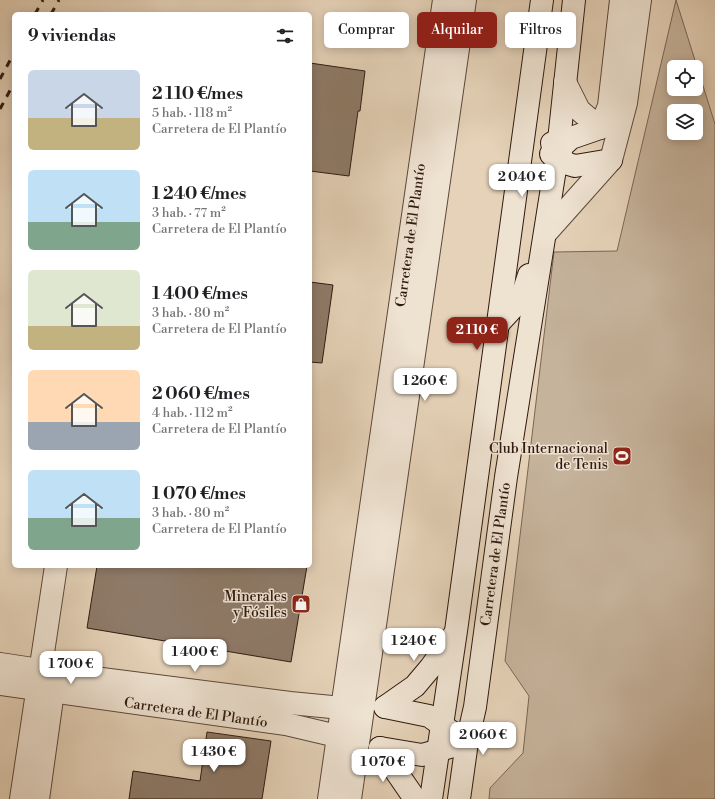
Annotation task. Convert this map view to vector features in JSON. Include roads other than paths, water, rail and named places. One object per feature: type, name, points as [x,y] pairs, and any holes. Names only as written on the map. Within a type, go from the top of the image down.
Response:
[{"type":"street","name":"Carretera de El Plantío","points":[[329,799],[444,0]]},
{"type":"street","name":"Carretera de El Plantío","points":[[350,799],[357,744],[375,706],[465,0]]},
{"type":"street","name":"Carretera de El Plantío","points":[[431,799],[443,726],[542,0]]},
{"type":"street","points":[[564,0],[549,140],[558,150],[565,163],[575,166],[611,160]]},
{"type":"street","name":"Carretera de El Plantío","points":[[459,799],[467,742],[475,707],[506,476],[558,150],[574,0]]},
{"type":"street","points":[[497,325],[521,299],[527,284],[545,161],[548,156],[558,150],[571,138],[600,128],[609,106],[622,0]]},
{"type":"street","points":[[545,234],[611,160],[626,103],[640,0]]},
{"type":"street","points":[[565,82],[579,110],[600,128]]},
{"type":"street","points":[[38,799],[56,568]]},
{"type":"street","points":[[21,799],[71,568]]},
{"type":"street","points":[[375,706],[415,686],[431,667],[456,630]]},
{"type":"street","name":"Carretera de El Plantío","points":[[0,664],[47,681],[286,724],[337,736],[357,744],[422,756],[467,742]]},
{"type":"street","name":"Carretera de El Plantío","points":[[0,684],[86,677],[342,708],[375,706]]},
{"type":"street","points":[[375,706],[429,716],[467,742]]},
{"type":"street","points":[[380,748],[415,799]]},
{"type":"railway","points":[[36,12],[43,0]]},
{"type":"railway","points":[[52,12],[59,0]]},
{"type":"railway","points":[[0,79],[12,57]]},
{"type":"railway","points":[[0,109],[12,87]]},
{"type":"place","name":"Club Internacional de Tenis","points":[[622,456]]},
{"type":"place","name":"Minerales y Fósiles","points":[[301,604]]}]
